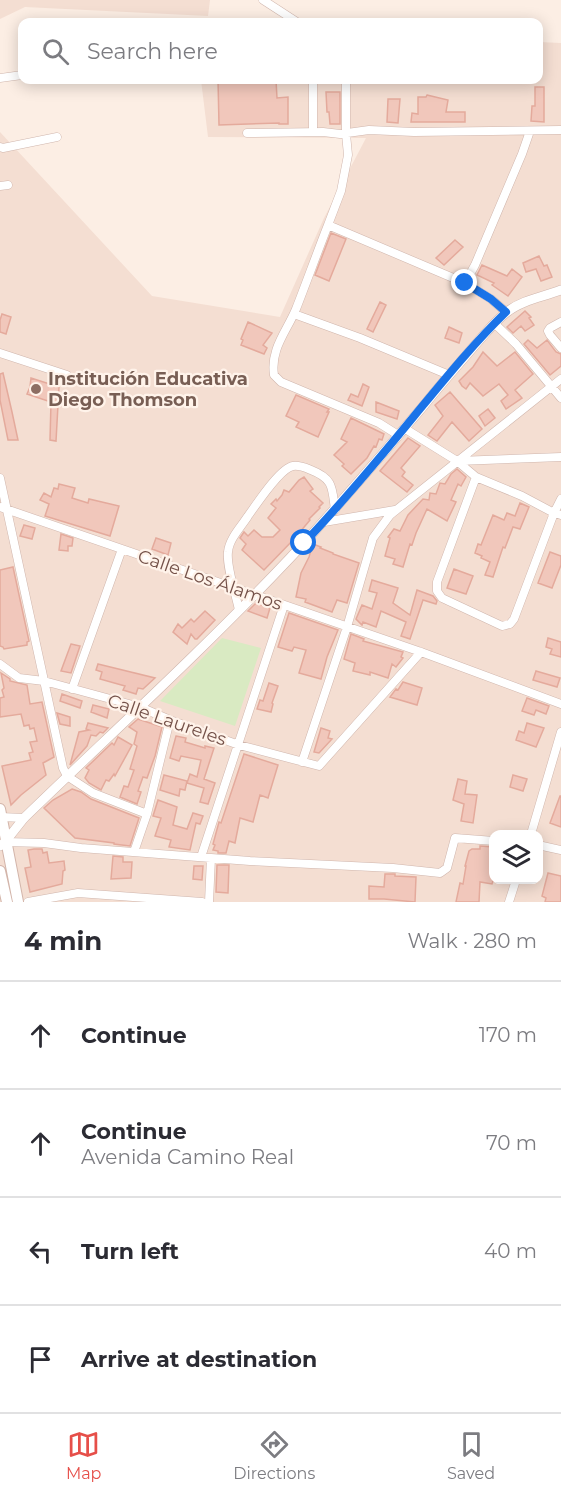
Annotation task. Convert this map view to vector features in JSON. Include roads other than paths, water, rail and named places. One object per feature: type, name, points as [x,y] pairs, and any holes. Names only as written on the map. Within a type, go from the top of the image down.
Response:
[{"type":"main road","points":[[1,814],[3,844],[18,902]]},
{"type":"main road","points":[[0,871],[7,902]]},
{"type":"street","points":[[263,0],[291,18]]},
{"type":"street","points":[[0,78],[18,76]]},
{"type":"street","points":[[312,84],[313,132]]},
{"type":"street","points":[[346,84],[348,155],[344,177],[314,265],[294,314],[282,335],[276,354],[274,375],[276,379],[297,389],[401,432],[457,461],[476,477],[522,496],[557,514]]},
{"type":"street","points":[[247,133],[346,134],[369,130],[414,132],[561,130]]},
{"type":"street","points":[[465,283],[518,165],[530,131]]},
{"type":"street","points":[[0,147],[57,137]]},
{"type":"street","points":[[328,225],[465,283],[491,299],[506,312]]},
{"type":"street","points":[[3,844],[24,818],[189,661],[324,522],[447,377],[506,312],[529,300],[561,290]]},
{"type":"street","points":[[294,314],[360,338],[447,377]]},
{"type":"street","points":[[561,322],[548,331],[561,348]]},
{"type":"street","points":[[495,324],[516,344],[561,398]]},
{"type":"street","points":[[0,353],[67,375]]},
{"type":"street","points":[[421,652],[319,766],[302,762],[347,627],[373,538],[381,526],[397,509],[561,379]]},
{"type":"street","points":[[457,461],[561,457]]},
{"type":"street","points":[[239,610],[228,565],[230,543],[259,501],[286,469],[293,465],[302,466],[324,476],[330,482],[335,510]]},
{"type":"street","points":[[476,477],[437,582],[437,591],[442,598],[502,626],[510,624],[514,619],[561,499]]},
{"type":"street","points":[[0,478],[3,509],[63,768],[67,776],[93,793],[147,814]]},
{"type":"street","name":"Calle Los Álamos","points":[[3,509],[421,652],[561,704]]},
{"type":"street","points":[[324,522],[397,509]]},
{"type":"street","points":[[72,689],[122,549]]},
{"type":"street","points":[[201,857],[284,605]]},
{"type":"street","name":"Calle Laureles","points":[[0,664],[19,678],[44,681],[140,707],[239,745],[302,762]]},
{"type":"street","points":[[134,852],[147,814],[170,720]]},
{"type":"street","points":[[532,830],[561,732]]},
{"type":"street","points":[[1,814],[24,818]]},
{"type":"street","points":[[3,844],[44,843],[211,858],[393,868],[440,873],[447,868],[455,838],[489,841]]},
{"type":"street","points":[[543,846],[561,850]]},
{"type":"street","points":[[209,902],[211,858]]},
{"type":"street","points":[[509,902],[514,884]]},
{"type":"street","points":[[31,901],[78,893],[131,900],[202,902]]},
{"type":"place","name":"Institución Educativa Diego Thomson","points":[[36,389]]}]
